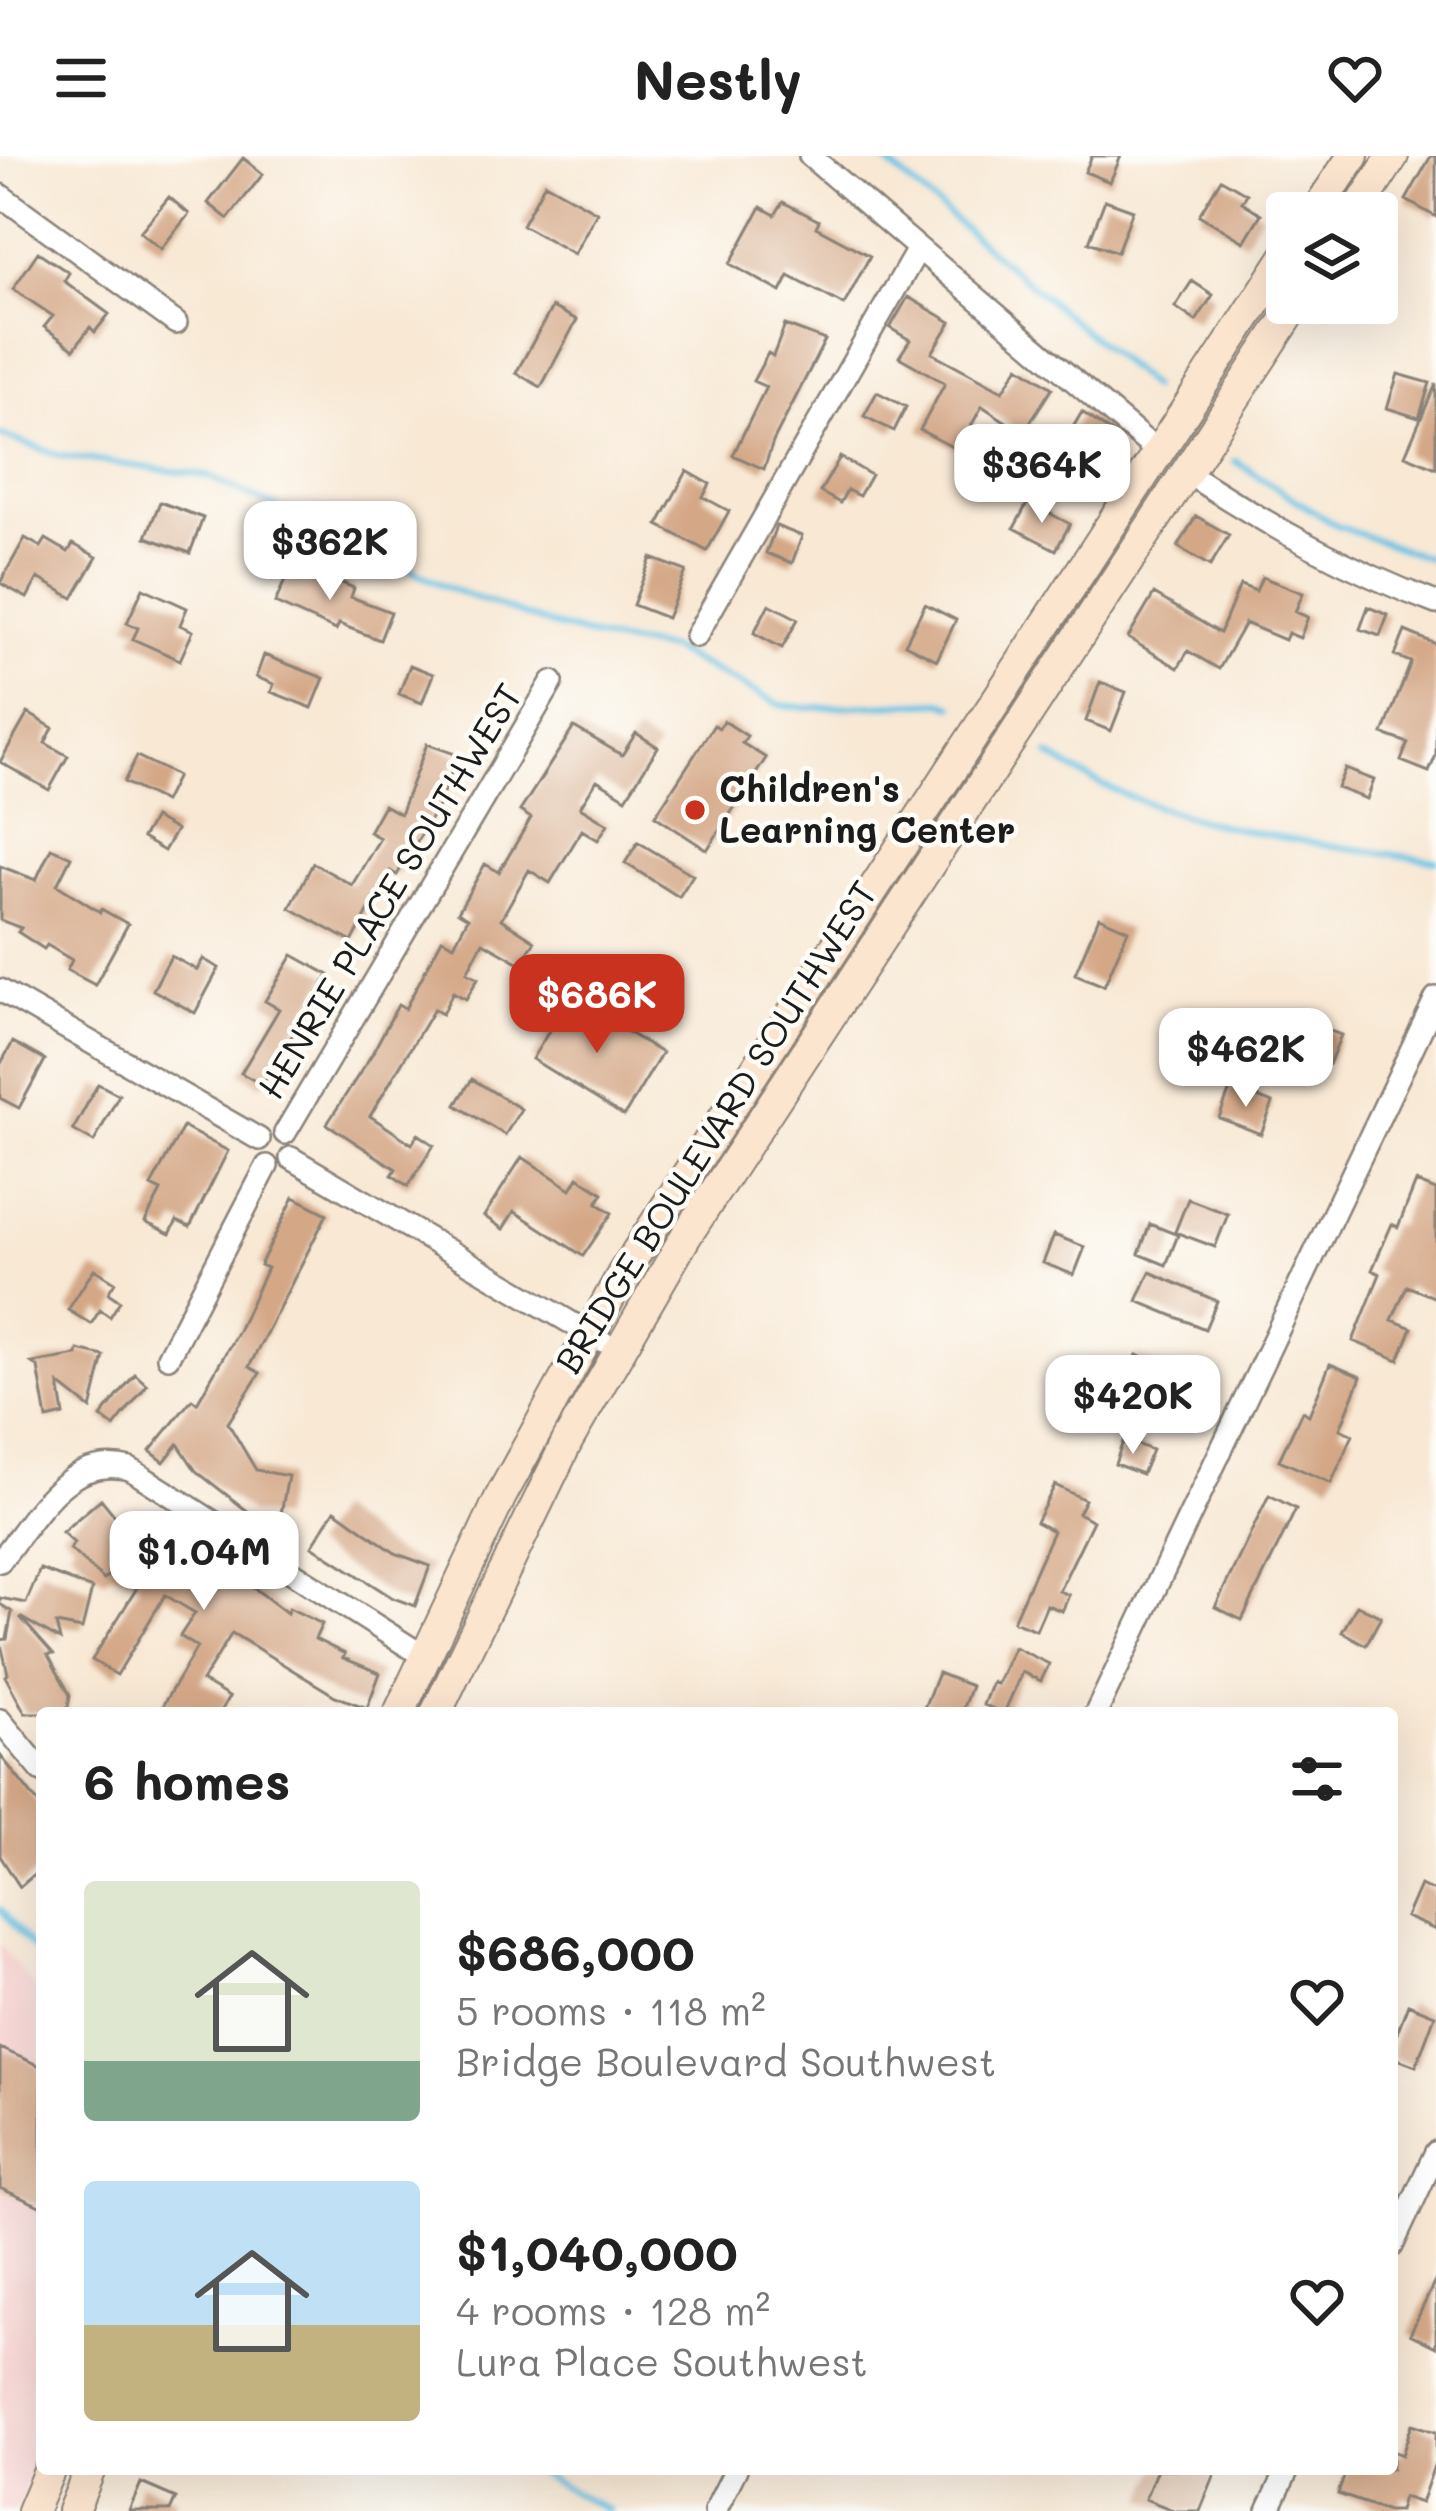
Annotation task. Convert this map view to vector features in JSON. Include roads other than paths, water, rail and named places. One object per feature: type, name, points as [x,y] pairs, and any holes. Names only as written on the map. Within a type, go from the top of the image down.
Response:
[{"type":"main road","points":[[1329,192],[1352,156]]},
{"type":"main road","points":[[1370,192],[1393,156]]},
{"type":"main road","name":"BRIDGE BOULEVARD SOUTHWEST","points":[[402,1707],[501,1496],[588,1333],[704,1145],[1266,287]]},
{"type":"main road","name":"BRIDGE BOULEVARD SOUTHWEST","points":[[439,1707],[532,1509],[618,1351],[717,1187],[1283,324]]},
{"type":"main road","points":[[32,2511],[47,2475]]},
{"type":"main road","points":[[74,2511],[88,2475]]},
{"type":"main road","points":[[86,2511],[89,2475]]},
{"type":"street","points":[[811,156],[1158,452]]},
{"type":"street","points":[[0,195],[176,323]]},
{"type":"street","points":[[696,635],[917,249]]},
{"type":"street","points":[[1186,472],[1304,546],[1436,603]]},
{"type":"street","name":"HENRIE PLACE SOUTHWEST","points":[[285,1133],[552,682]]},
{"type":"street","points":[[0,990],[259,1139]]},
{"type":"street","points":[[1099,1707],[1436,998]]},
{"type":"street","points":[[268,1131],[285,1133],[292,1142],[291,1158],[280,1167],[267,1166],[258,1157],[259,1139],[268,1131]]},
{"type":"street","points":[[291,1158],[618,1351]]},
{"type":"street","points":[[168,1357],[267,1166]]},
{"type":"street","points":[[0,1561],[59,1487],[82,1470],[106,1463],[130,1469],[425,1657]]},
{"type":"street","points":[[0,1720],[36,1765]]},
{"type":"street","points":[[1398,2233],[1436,2152]]},
{"type":"street","points":[[715,2511],[733,2475]]},
{"type":"street","points":[[1268,2511],[1285,2475]]},
{"type":"waterway","points":[[879,156],[1151,387]]},
{"type":"waterway","points":[[0,435],[61,456],[208,476],[454,590],[609,641],[670,649],[778,704],[806,708],[942,702],[953,706]]},
{"type":"waterway","points":[[1235,461],[1337,526],[1436,561]]},
{"type":"waterway","points":[[1049,755],[1093,780],[1186,816],[1285,838],[1436,861]]},
{"type":"waterway","points":[[0,1909],[36,1953]]},
{"type":"waterway","points":[[542,2475],[608,2511]]},
{"type":"place","name":"Children's Learning Center","points":[[695,810]]}]
